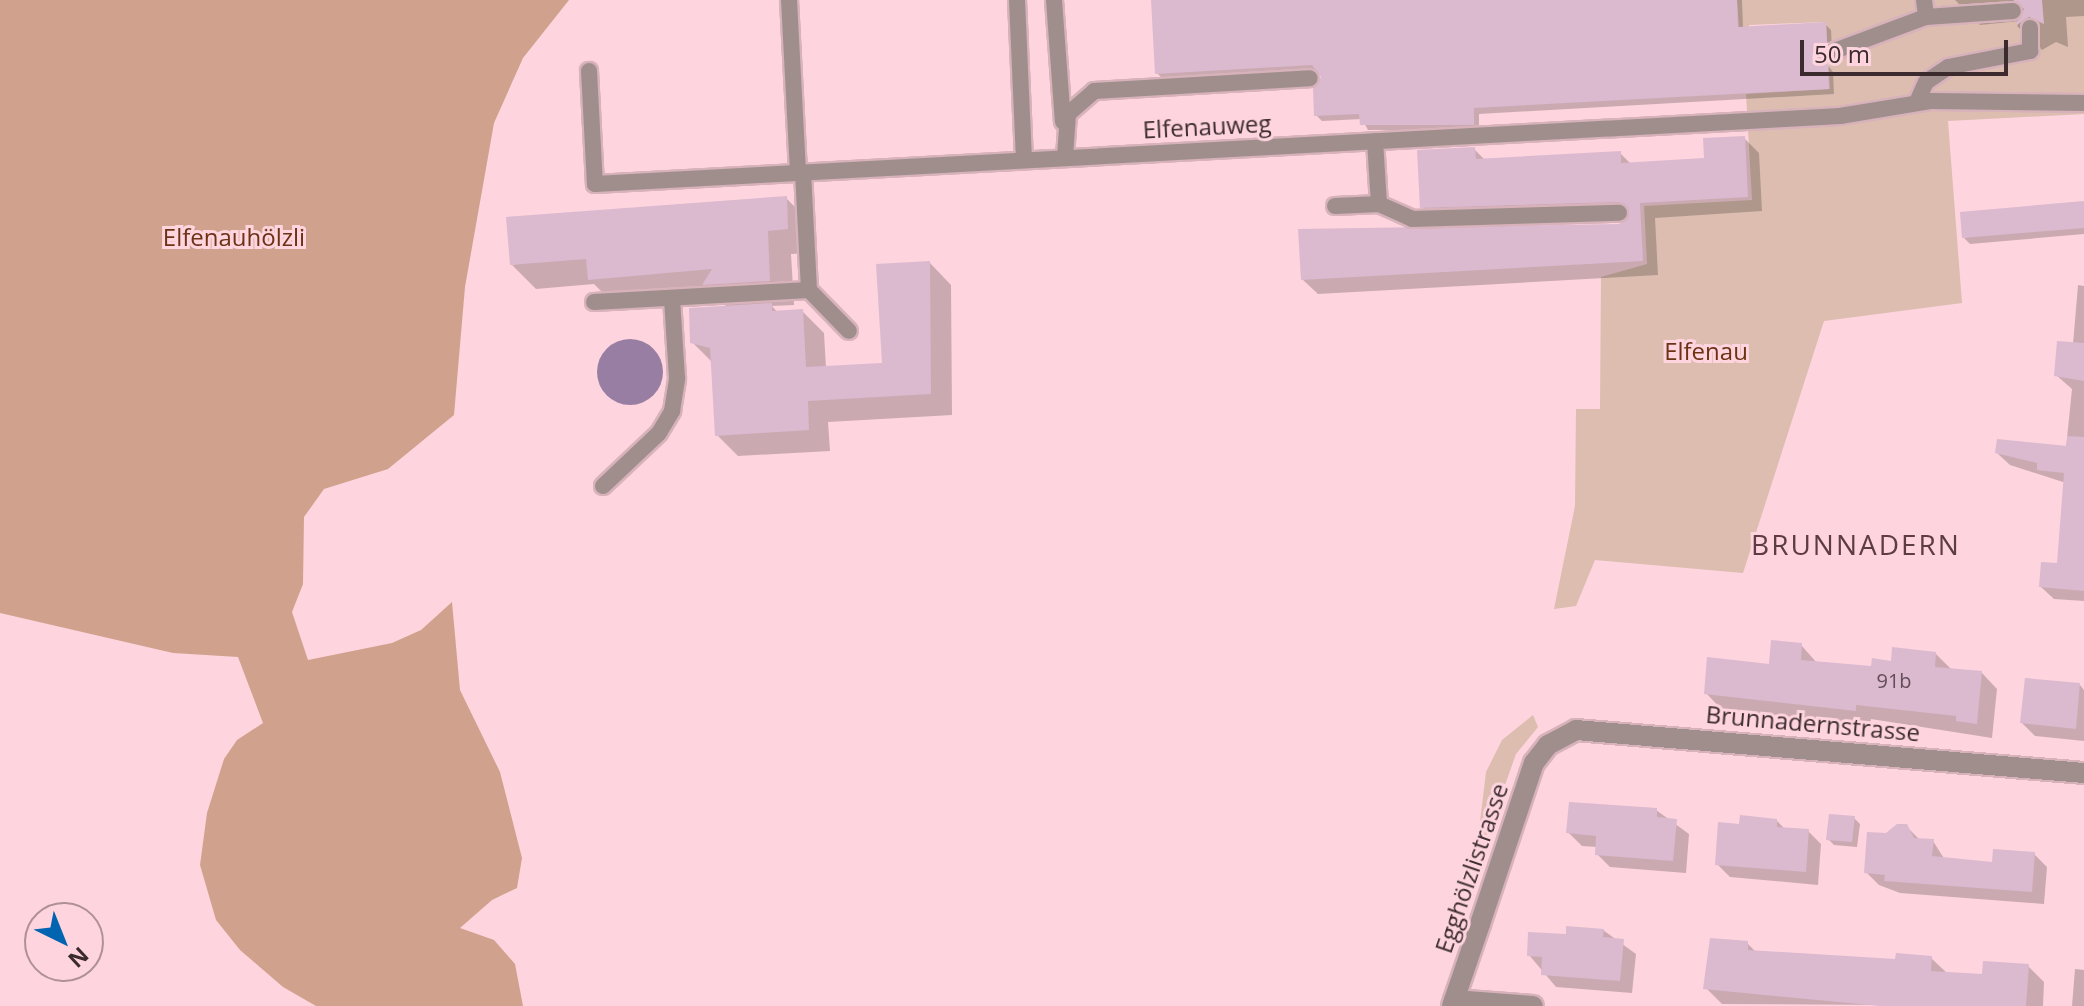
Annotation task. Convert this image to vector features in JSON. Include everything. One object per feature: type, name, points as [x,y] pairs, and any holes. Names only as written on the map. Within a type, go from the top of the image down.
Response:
[{"type":"street","name":"Brunnadernstrasse","points":[[1544,749],[1567,733],[1594,729],[2084,773]]},
{"type":"street","name":"Egghölzlistrasse","points":[[1453,1003],[1532,769],[1544,749]]},
{"type":"street","points":[[1453,1003],[1533,1006]]},
{"type":"lane","points":[[789,0],[809,290],[849,331]]},
{"type":"lane","points":[[1017,0],[1024,159]]},
{"type":"lane","points":[[1054,0],[1065,157]]},
{"type":"lane","points":[[1829,53],[1925,8],[2013,11]]},
{"type":"lane","points":[[1917,102],[1926,82],[1948,67],[2030,51],[2030,28]]},
{"type":"lane","name":"Elfenauweg","points":[[589,71],[595,184],[1840,116],[1917,102],[2084,103]]},
{"type":"lane","points":[[1064,140],[1071,110],[1099,90],[1310,78]]},
{"type":"lane","points":[[1375,141],[1379,204]]},
{"type":"lane","points":[[1335,206],[1379,204],[1412,219],[1619,213]]},
{"type":"lane","points":[[594,302],[809,290]]},
{"type":"lane","points":[[603,486],[659,433],[672,411],[677,378],[672,298]]},
{"type":"green space","name":"Elfenauhölzli","points":[[0,0],[569,0],[523,58],[494,123],[465,287],[454,415],[388,469],[324,489],[304,517],[303,584],[292,612],[308,660],[392,643],[421,630],[452,602],[460,690],[500,772],[522,858],[517,888],[492,900],[460,928],[494,940],[515,964],[523,1006],[316,1006],[283,987],[240,950],[216,920],[200,865],[207,813],[224,759],[237,740],[263,723],[238,657],[173,653],[0,613]]},
{"type":"green space","name":"Elfenau","points":[[1737,0],[2084,0],[2084,114],[1948,121],[1962,303],[1824,321],[1743,573],[1595,560],[1576,606],[1554,609],[1575,506],[1576,409],[1600,409],[1601,277],[1647,264],[1644,206],[1752,200],[1746,94],[1830,89],[1826,22],[1749,25],[1750,41],[1740,41]]},
{"type":"green space","points":[[1533,715],[1538,727],[1516,754],[1474,872],[1486,772],[1502,740]]},
{"type":"shaded area","points":[[630,339],[643,342],[653,349],[660,359],[663,372],[660,385],[653,395],[643,402],[630,405],[617,402],[607,395],[600,385],[597,372],[600,359],[607,349],[617,342]]},
{"type":"building","points":[[1151,0],[1737,0],[1738,27],[1826,22],[1827,42],[1818,52],[1828,64],[1829,89],[1474,108],[1474,125],[1360,125],[1359,114],[1314,116],[1313,88],[1321,77],[1312,65],[1155,74]]},
{"type":"building","points":[[2013,0],[2042,0],[2044,24],[2029,17],[2015,26],[2024,9]]},
{"type":"building","points":[[1745,136],[1748,197],[1640,203],[1643,261],[1301,280],[1298,229],[1619,224],[1629,217],[1628,207],[1619,202],[1420,208],[1417,150],[1475,147],[1476,159],[1621,151],[1621,163],[1704,158],[1703,138]]},
{"type":"building","points":[[787,196],[788,229],[768,231],[770,281],[702,285],[712,269],[588,280],[586,259],[510,265],[506,217]]},
{"type":"building","points":[[2084,201],[2084,228],[1962,238],[1960,212]]},
{"type":"building","points":[[930,261],[931,394],[808,401],[809,430],[715,436],[710,348],[690,343],[689,308],[772,303],[772,311],[803,309],[806,367],[882,363],[876,264]]},
{"type":"building","points":[[2057,341],[2084,343],[2084,381],[2054,376]]},
{"type":"building","points":[[2067,436],[2084,437],[2084,591],[2039,587],[2041,562],[2057,563],[2064,473],[2037,470],[2037,463],[1995,453],[1997,439],[2067,446]]},
{"type":"building","points":[[1771,640],[1802,643],[1801,660],[1871,666],[1872,658],[1891,661],[1892,647],[1936,652],[1935,667],[1982,671],[1977,724],[1956,721],[1956,716],[1856,705],[1856,711],[1704,694],[1707,657],[1769,664]]},
{"type":"building","points":[[2025,678],[2080,683],[2076,729],[2020,723]]},
{"type":"building","points":[[1569,802],[1657,808],[1657,817],[1677,819],[1673,861],[1595,855],[1596,836],[1566,833]]},
{"type":"building","points":[[1829,814],[1855,816],[1852,842],[1826,840]]},
{"type":"building","points":[[1740,815],[1777,819],[1777,827],[1809,829],[1806,872],[1715,865],[1718,822],[1739,824]]},
{"type":"building","points":[[1897,824],[1907,824],[1914,838],[1934,839],[1932,856],[1992,862],[1993,849],[2035,852],[2032,892],[1884,881],[1885,875],[1864,873],[1867,832],[1886,833]]},
{"type":"building","points":[[1566,926],[1604,929],[1603,937],[1624,939],[1620,981],[1541,975],[1542,957],[1527,956],[1528,932],[1566,934]]},
{"type":"building","points":[[1710,938],[1748,941],[1748,950],[1895,959],[1896,953],[1932,956],[1931,971],[1982,974],[1983,961],[2029,964],[2026,1006],[1880,1006],[1703,989]]},
{"type":"district","name":"BRUNNADERN","points":[[1856,544]]}]
